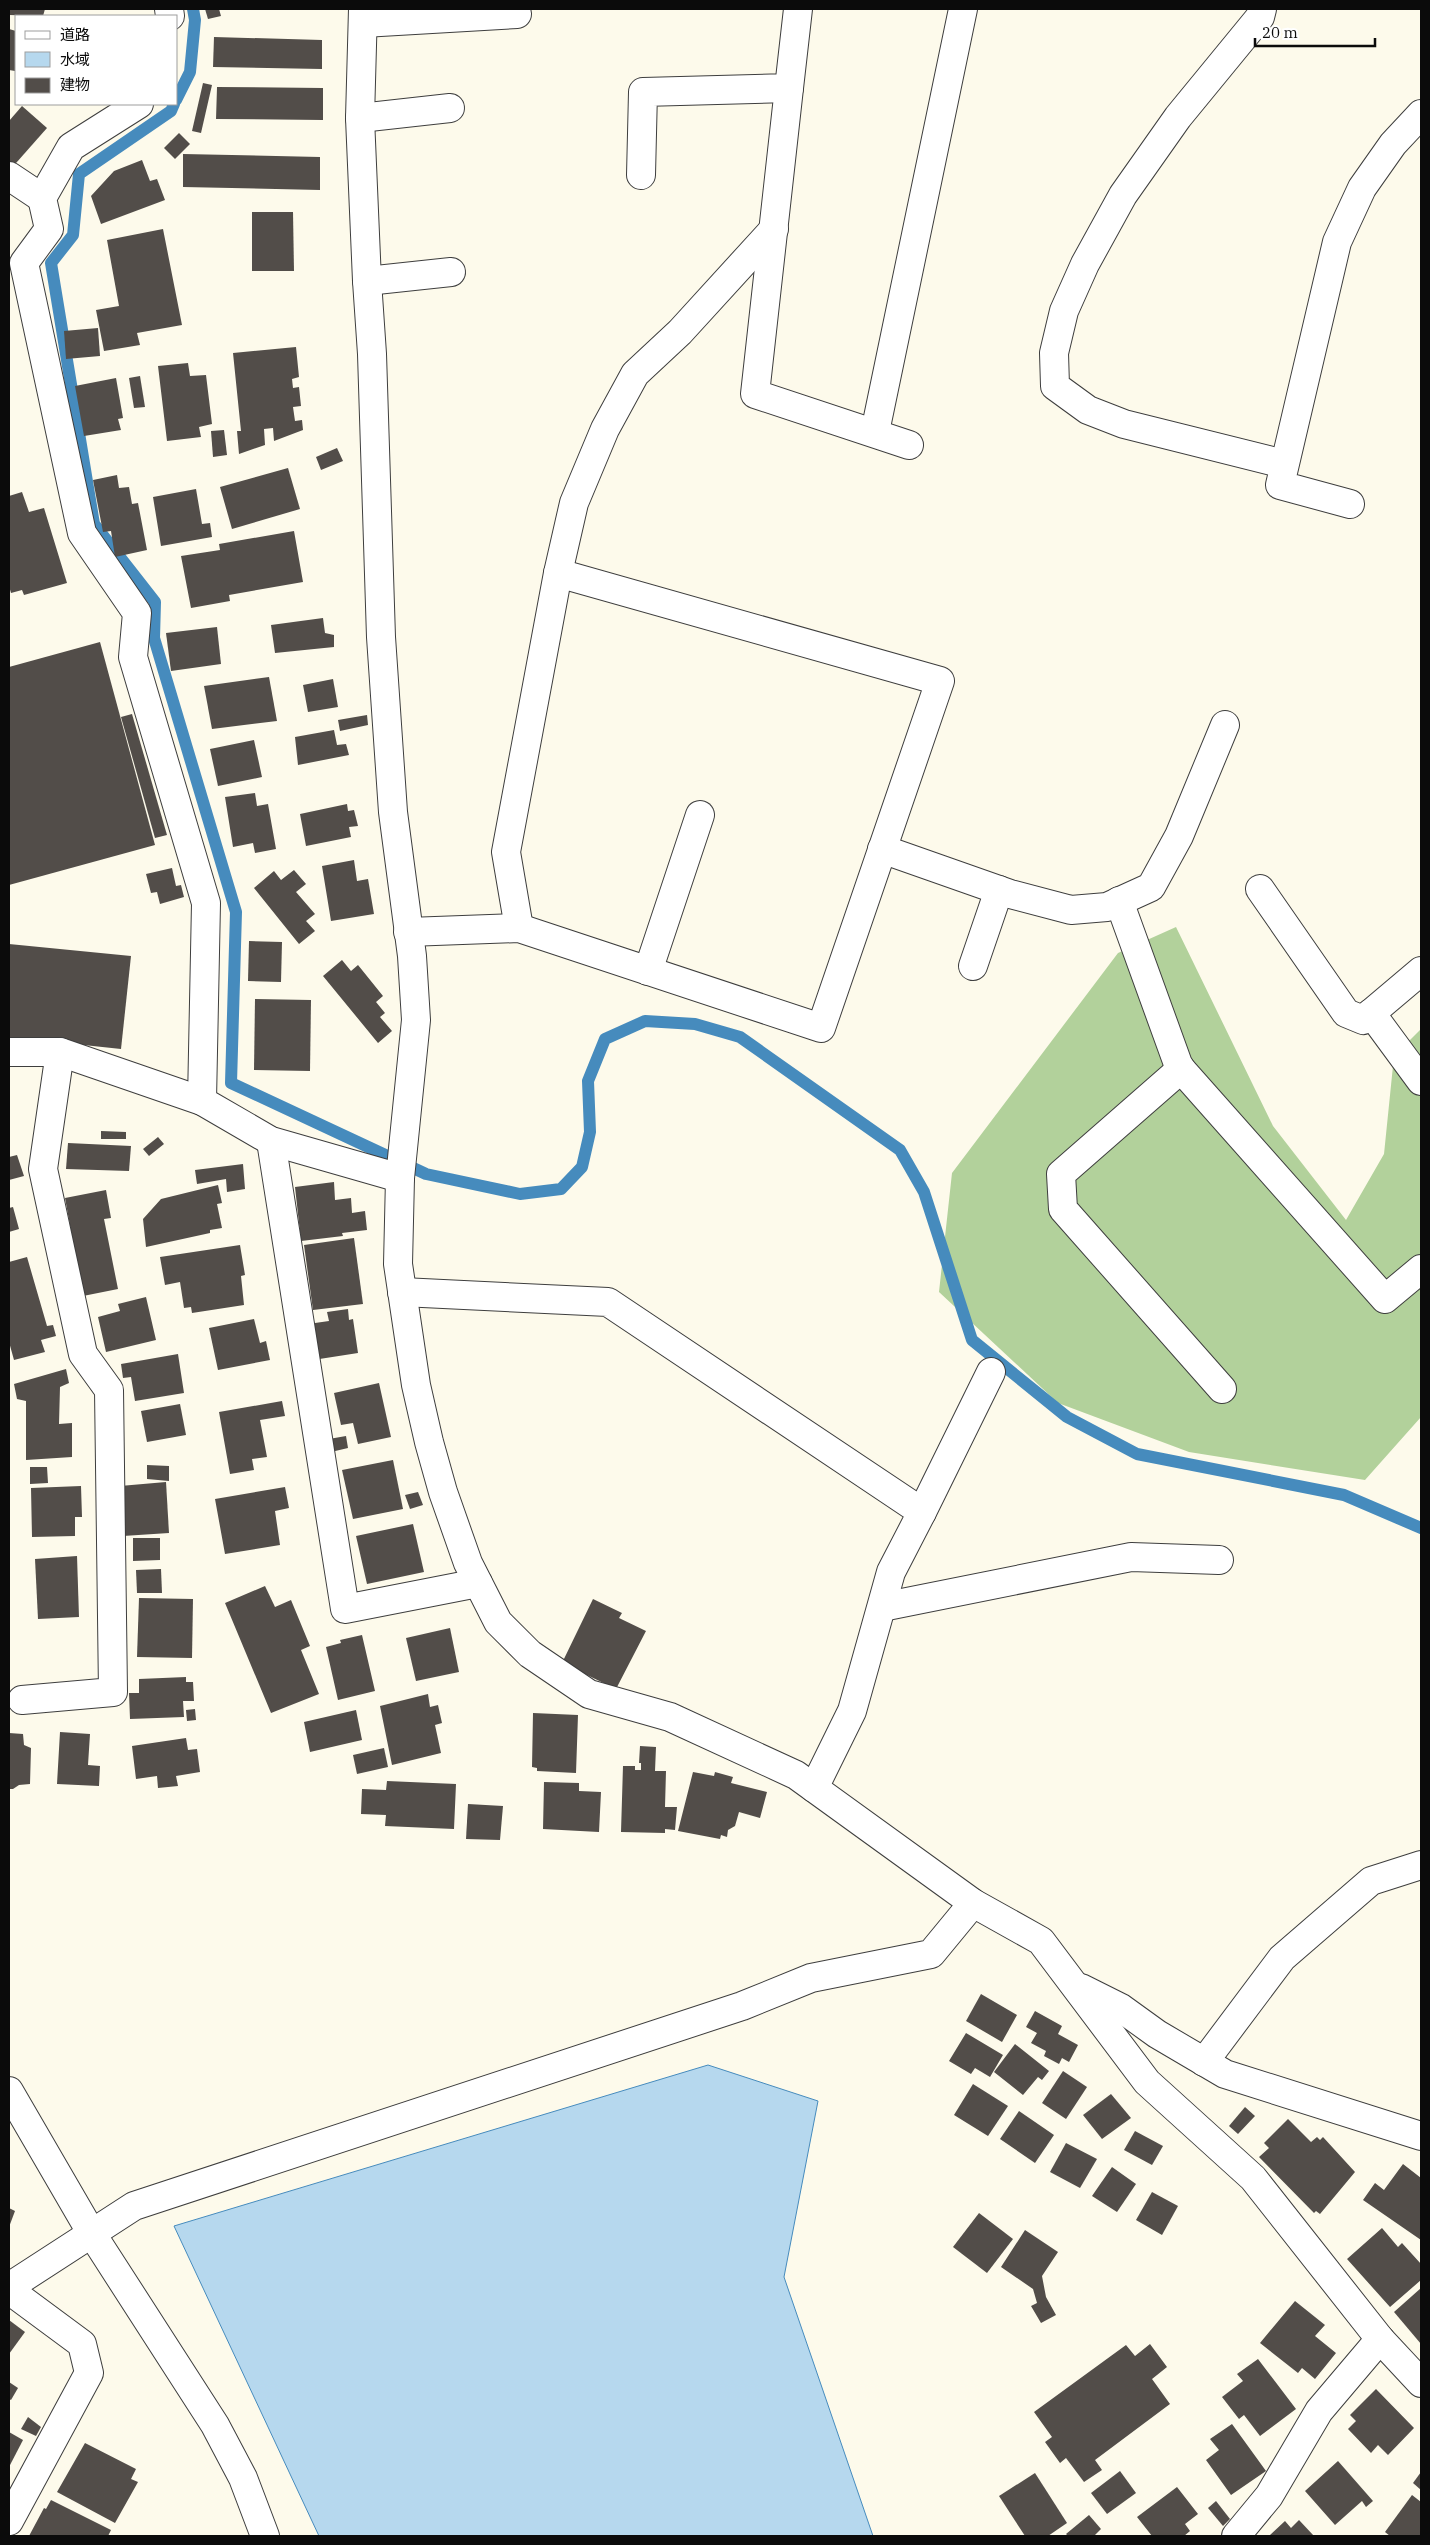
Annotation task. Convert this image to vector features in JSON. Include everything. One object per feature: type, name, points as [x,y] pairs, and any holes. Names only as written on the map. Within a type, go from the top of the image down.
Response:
[{"type":"street","points":[[798,9],[755,394],[875,432],[909,445]]},
{"type":"street","points":[[875,432],[963,9]]},
{"type":"street","points":[[1262,9],[1260,17],[1178,117],[1123,196],[1085,264],[1064,311],[1054,353],[1055,386],[1088,410],[1124,424],[1284,464]]},
{"type":"street","points":[[517,14],[363,16],[360,118],[372,354],[381,637],[393,812],[408,932],[416,1020],[400,1178],[398,1264],[416,1385],[429,1442],[443,1492],[468,1563],[498,1622],[530,1654],[589,1694],[670,1717],[796,1775],[973,1903],[1041,1941],[1077,1986],[1147,2082],[1253,2178],[1380,2340],[1421,2383]]},
{"type":"street","points":[[641,175],[643,92],[789,88]]},
{"type":"street","points":[[137,105],[71,147],[42,198],[49,229],[24,263],[82,533],[137,613],[133,657],[206,903],[202,1100]]},
{"type":"street","points":[[360,118],[450,108]]},
{"type":"street","points":[[1350,504],[1280,485],[1338,242],[1362,188],[1393,144],[1421,114]]},
{"type":"street","points":[[9,176],[42,198]]},
{"type":"street","points":[[518,928],[506,852],[558,573],[574,503],[605,429],[635,374],[680,332],[774,229]]},
{"type":"street","points":[[367,281],[451,272]]},
{"type":"street","points":[[408,932],[518,928],[821,1028],[940,681],[558,573]]},
{"type":"street","points":[[882,849],[999,890],[1071,910],[1107,907],[1151,887],[1179,836],[1225,725]]},
{"type":"street","points":[[648,971],[700,815]]},
{"type":"street","points":[[973,966],[999,890]]},
{"type":"street","points":[[1260,890],[1346,1013],[1362,1020],[1421,972]]},
{"type":"street","points":[[1120,901],[1178,1064],[1182,1069],[1385,1299],[1421,1270]]},
{"type":"street","points":[[1371,1014],[1421,1081]]},
{"type":"street","points":[[9,1052],[60,1052],[202,1100],[271,1141],[400,1178]]},
{"type":"street","points":[[22,1700],[113,1692],[108,1390],[83,1354],[43,1169],[60,1052]]},
{"type":"street","points":[[1182,1069],[1061,1174],[1063,1209],[1222,1389]]},
{"type":"street","points":[[271,1141],[345,1609],[478,1583]]},
{"type":"street","points":[[402,1292],[608,1302],[922,1512]]},
{"type":"street","points":[[814,1788],[852,1711],[892,1572],[992,1372]]},
{"type":"street","points":[[882,1607],[1131,1557],[1219,1560]]},
{"type":"street","points":[[1204,2062],[1282,1958],[1371,1881],[1421,1865]]},
{"type":"street","points":[[9,2521],[89,2373],[82,2344],[9,2288],[134,2206],[742,2006],[811,1978],[932,1954],[973,1903]]},
{"type":"street","points":[[1077,1986],[1121,2008],[1157,2034],[1225,2074],[1421,2136]]},
{"type":"street","points":[[9,2091],[92,2234],[215,2425],[243,2478],[265,2536]]},
{"type":"street","points":[[1236,2536],[1269,2496],[1319,2411],[1380,2340]]},
{"type":"green space","points":[[1176,927],[1273,1126],[1346,1220],[1384,1154],[1394,1056],[1421,1029],[1421,1417],[1365,1480],[1189,1452],[1058,1403],[939,1292],[952,1173],[1118,953]]},
{"type":"water","points":[[708,2065],[818,2101],[784,2277],[873,2536],[319,2536],[174,2226]]},
{"type":"building","points":[[9,9],[45,9],[43,15],[9,15]]},
{"type":"building","points":[[205,9],[219,9],[221,16],[208,19]]},
{"type":"building","points":[[9,29],[15,31],[15,71],[9,70]]},
{"type":"building","points":[[214,37],[322,40],[322,69],[213,67]]},
{"type":"building","points":[[203,83],[212,85],[201,133],[192,131]]},
{"type":"building","points":[[217,87],[323,88],[323,120],[216,119]]},
{"type":"building","points":[[22,106],[47,128],[9,171],[9,121]]},
{"type":"building","points":[[179,133],[190,144],[175,159],[164,148]]},
{"type":"building","points":[[183,154],[320,157],[320,190],[183,187]]},
{"type":"building","points":[[142,160],[150,181],[157,179],[165,200],[101,224],[91,196],[114,171]]},
{"type":"building","points":[[252,212],[293,212],[294,271],[252,271]]},
{"type":"building","points":[[163,229],[182,325],[137,333],[140,345],[104,351],[96,310],[119,306],[107,240]]},
{"type":"building","points":[[98,328],[100,356],[66,359],[64,331]]},
{"type":"building","points":[[296,347],[299,377],[292,379],[293,388],[299,387],[301,406],[293,407],[295,421],[302,420],[303,430],[274,441],[273,428],[264,429],[265,445],[239,454],[237,431],[241,431],[233,353]]},
{"type":"building","points":[[188,363],[190,376],[206,375],[212,424],[199,427],[201,437],[167,441],[158,366]]},
{"type":"building","points":[[140,376],[145,407],[134,408],[129,378]]},
{"type":"building","points":[[116,378],[123,418],[118,419],[121,430],[84,436],[75,386]]},
{"type":"building","points":[[224,430],[227,455],[213,457],[211,431]]},
{"type":"building","points":[[337,448],[343,461],[321,470],[316,457]]},
{"type":"building","points":[[288,468],[300,509],[232,529],[220,487]]},
{"type":"building","points":[[117,475],[119,488],[129,487],[132,504],[138,503],[147,550],[115,557],[111,531],[103,532],[93,480]]},
{"type":"building","points":[[196,489],[202,524],[210,523],[212,537],[161,546],[153,497]]},
{"type":"building","points":[[22,492],[29,512],[44,508],[67,583],[24,595],[22,590],[11,593],[9,586],[9,496]]},
{"type":"building","points":[[294,531],[303,582],[229,595],[230,601],[191,608],[181,556],[220,550],[219,544]]},
{"type":"building","points":[[323,618],[325,633],[334,635],[334,647],[275,653],[271,625]]},
{"type":"building","points":[[217,627],[221,664],[171,671],[166,633]]},
{"type":"building","points":[[100,642],[155,845],[9,885],[9,667]]},
{"type":"building","points":[[269,677],[277,721],[212,729],[204,686]]},
{"type":"building","points":[[333,679],[338,707],[308,712],[303,685]]},
{"type":"building","points":[[132,714],[167,835],[155,838],[121,717]]},
{"type":"building","points":[[367,715],[368,725],[340,731],[338,720]]},
{"type":"building","points":[[334,730],[337,745],[346,744],[349,755],[298,765],[295,737]]},
{"type":"building","points":[[254,740],[262,777],[218,786],[210,749]]},
{"type":"building","points":[[255,793],[257,806],[268,804],[276,849],[255,853],[253,843],[233,847],[225,797]]},
{"type":"building","points":[[347,804],[348,811],[354,810],[358,826],[349,827],[351,837],[306,846],[300,814]]},
{"type":"building","points":[[354,860],[357,881],[368,879],[374,914],[331,921],[322,866]]},
{"type":"building","points":[[172,868],[176,886],[181,885],[184,897],[160,904],[157,892],[151,893],[146,874]]},
{"type":"building","points":[[294,870],[306,884],[296,892],[315,914],[306,921],[315,931],[299,944],[254,888],[274,871],[281,880]]},
{"type":"building","points":[[249,941],[282,942],[281,982],[248,981]]},
{"type":"building","points":[[9,944],[131,956],[121,1049],[9,1037]]},
{"type":"building","points":[[342,960],[351,971],[358,965],[383,996],[376,1002],[385,1013],[380,1017],[392,1031],[378,1043],[323,976]]},
{"type":"building","points":[[255,999],[311,1000],[310,1071],[254,1070]]},
{"type":"building","points":[[101,1131],[126,1132],[126,1139],[101,1139]]},
{"type":"building","points":[[158,1137],[164,1144],[149,1156],[143,1149]]},
{"type":"building","points":[[68,1143],[131,1146],[129,1171],[66,1169]]},
{"type":"building","points":[[17,1155],[24,1176],[9,1180],[9,1157]]},
{"type":"building","points":[[243,1164],[245,1189],[227,1192],[226,1179],[197,1184],[195,1170]]},
{"type":"building","points":[[334,1182],[335,1200],[351,1198],[352,1213],[365,1211],[367,1230],[342,1233],[343,1236],[301,1241],[295,1187]]},
{"type":"building","points":[[218,1185],[222,1203],[217,1204],[222,1228],[210,1230],[210,1233],[146,1247],[143,1219],[161,1199]]},
{"type":"building","points":[[106,1190],[111,1218],[104,1219],[118,1289],[83,1296],[65,1198]]},
{"type":"building","points":[[13,1207],[19,1229],[9,1232],[9,1208]]},
{"type":"building","points":[[354,1238],[363,1304],[313,1310],[304,1245]]},
{"type":"building","points":[[240,1245],[245,1275],[241,1276],[244,1305],[192,1313],[191,1307],[184,1308],[180,1282],[165,1285],[160,1257]]},
{"type":"building","points":[[27,1257],[47,1326],[53,1325],[56,1336],[41,1340],[45,1352],[14,1360],[9,1342],[9,1262]]},
{"type":"building","points":[[146,1297],[156,1340],[106,1352],[98,1317],[120,1311],[118,1304]]},
{"type":"building","points":[[348,1309],[349,1320],[353,1319],[358,1353],[313,1360],[308,1324],[329,1321],[327,1312]]},
{"type":"building","points":[[254,1319],[260,1343],[266,1341],[270,1360],[218,1370],[209,1328]]},
{"type":"building","points":[[178,1354],[184,1393],[135,1401],[131,1377],[123,1378],[121,1364]]},
{"type":"building","points":[[66,1369],[69,1383],[60,1387],[59,1424],[72,1423],[72,1457],[26,1460],[26,1401],[17,1399],[14,1384]]},
{"type":"building","points":[[379,1383],[391,1437],[358,1444],[353,1423],[341,1425],[334,1393]]},
{"type":"building","points":[[282,1401],[285,1416],[260,1420],[267,1457],[252,1459],[254,1470],[230,1474],[219,1412]]},
{"type":"building","points":[[180,1404],[186,1435],[147,1442],[141,1411]]},
{"type":"building","points":[[346,1436],[348,1448],[331,1452],[329,1439]]},
{"type":"building","points":[[393,1460],[403,1509],[353,1519],[342,1470]]},
{"type":"building","points":[[147,1465],[169,1466],[169,1481],[147,1479]]},
{"type":"building","points":[[30,1467],[47,1467],[48,1483],[30,1484]]},
{"type":"building","points":[[166,1482],[169,1533],[123,1536],[120,1486]]},
{"type":"building","points":[[81,1486],[82,1517],[75,1517],[75,1536],[32,1537],[31,1488]]},
{"type":"building","points":[[285,1487],[289,1508],[275,1511],[280,1545],[225,1554],[215,1499]]},
{"type":"building","points":[[418,1492],[423,1505],[410,1509],[405,1495]]},
{"type":"building","points":[[413,1524],[424,1572],[367,1584],[356,1536]]},
{"type":"building","points":[[133,1538],[160,1538],[160,1560],[133,1561]]},
{"type":"building","points":[[77,1556],[79,1617],[38,1619],[35,1559]]},
{"type":"building","points":[[161,1569],[162,1593],[137,1593],[136,1570]]},
{"type":"building","points":[[265,1586],[275,1607],[291,1600],[310,1646],[301,1650],[319,1694],[271,1713],[225,1603]]},
{"type":"building","points":[[139,1598],[193,1599],[192,1658],[137,1657]]},
{"type":"building","points":[[593,1599],[622,1613],[619,1618],[646,1631],[616,1689],[562,1663]]},
{"type":"building","points":[[450,1628],[459,1672],[416,1681],[406,1638]]},
{"type":"building","points":[[362,1635],[375,1691],[338,1700],[326,1647],[341,1643],[340,1640]]},
{"type":"building","points":[[186,1677],[186,1682],[193,1682],[194,1701],[183,1701],[184,1717],[130,1719],[129,1693],[139,1693],[139,1679]]},
{"type":"building","points":[[428,1694],[430,1707],[438,1705],[442,1723],[435,1725],[441,1753],[392,1765],[380,1706]]},
{"type":"building","points":[[195,1709],[196,1720],[187,1721],[186,1710]]},
{"type":"building","points":[[356,1710],[362,1740],[310,1752],[304,1722]]},
{"type":"building","points":[[533,1713],[578,1715],[576,1773],[537,1771],[537,1768],[532,1767]]},
{"type":"building","points":[[60,1732],[90,1734],[88,1765],[100,1766],[99,1786],[57,1784]]},
{"type":"building","points":[[9,1733],[23,1734],[24,1745],[31,1748],[30,1784],[19,1785],[13,1789],[9,1789]]},
{"type":"building","points":[[186,1738],[188,1750],[197,1749],[200,1772],[176,1776],[178,1786],[158,1788],[157,1776],[136,1779],[132,1746]]},
{"type":"building","points":[[640,1746],[656,1747],[655,1771],[666,1771],[665,1807],[677,1807],[675,1830],[665,1829],[665,1833],[621,1832],[623,1766],[635,1766],[635,1770],[641,1770],[641,1763],[639,1763]]},
{"type":"building","points":[[384,1748],[388,1767],[357,1774],[353,1755]]},
{"type":"building","points":[[693,1772],[714,1776],[715,1772],[733,1777],[731,1783],[767,1792],[760,1818],[739,1812],[735,1826],[728,1830],[727,1837],[721,1835],[720,1839],[678,1831]]},
{"type":"building","points":[[387,1781],[456,1784],[454,1829],[385,1826],[386,1815],[361,1814],[362,1789],[386,1790]]},
{"type":"building","points":[[544,1782],[579,1783],[579,1791],[601,1792],[599,1832],[543,1829]]},
{"type":"building","points":[[468,1804],[503,1806],[500,1840],[466,1839]]},
{"type":"building","points":[[981,1994],[1017,2015],[1002,2042],[966,2021]]},
{"type":"building","points":[[1035,2011],[1062,2026],[1058,2034],[1078,2045],[1069,2062],[1062,2058],[1059,2064],[1044,2056],[1046,2051],[1031,2043],[1037,2033],[1026,2027]]},
{"type":"building","points":[[966,2033],[1003,2055],[990,2077],[975,2068],[971,2074],[949,2061]]},
{"type":"building","points":[[1015,2044],[1049,2071],[1042,2080],[1038,2077],[1023,2095],[994,2072]]},
{"type":"building","points":[[1063,2071],[1087,2087],[1066,2119],[1042,2103]]},
{"type":"building","points":[[973,2084],[1008,2106],[988,2136],[954,2115]]},
{"type":"building","points":[[1111,2094],[1131,2118],[1102,2139],[1083,2115]]},
{"type":"building","points":[[1245,2107],[1255,2116],[1238,2134],[1229,2126]]},
{"type":"building","points":[[1019,2111],[1054,2135],[1035,2163],[1000,2139]]},
{"type":"building","points":[[1288,2119],[1311,2142],[1317,2137],[1320,2140],[1323,2137],[1355,2172],[1320,2214],[1316,2211],[1314,2213],[1259,2157],[1269,2148],[1264,2143]]},
{"type":"building","points":[[1135,2131],[1163,2146],[1152,2165],[1124,2150]]},
{"type":"building","points":[[1066,2143],[1097,2159],[1080,2188],[1050,2172]]},
{"type":"building","points":[[1403,2164],[1421,2178],[1421,2240],[1363,2200],[1375,2183],[1384,2190]]},
{"type":"building","points":[[1112,2167],[1136,2184],[1117,2212],[1092,2196]]},
{"type":"building","points":[[1152,2192],[1178,2206],[1162,2235],[1136,2220]]},
{"type":"building","points":[[9,2208],[15,2211],[9,2227]]},
{"type":"building","points":[[979,2213],[1013,2239],[987,2273],[953,2247]]},
{"type":"building","points":[[1382,2228],[1398,2247],[1402,2243],[1421,2264],[1421,2280],[1390,2307],[1347,2259]]},
{"type":"building","points":[[1025,2230],[1058,2252],[1042,2276],[1046,2297],[1056,2315],[1041,2323],[1031,2306],[1037,2303],[1033,2289],[1001,2267]]},
{"type":"building","points":[[1421,2288],[1421,2344],[1394,2312]]},
{"type":"building","points":[[1295,2301],[1325,2325],[1315,2336],[1336,2353],[1315,2379],[1302,2368],[1298,2373],[1260,2343]]},
{"type":"building","points":[[9,2320],[25,2332],[9,2354]]},
{"type":"building","points":[[1150,2344],[1167,2367],[1152,2379],[1170,2404],[1095,2460],[1102,2470],[1084,2482],[1066,2458],[1060,2463],[1045,2442],[1052,2437],[1034,2412],[1126,2345],[1135,2356]]},
{"type":"building","points":[[1258,2359],[1296,2409],[1260,2436],[1244,2415],[1239,2419],[1222,2397],[1243,2381],[1237,2374]]},
{"type":"building","points":[[9,2382],[18,2388],[11,2400],[9,2399]]},
{"type":"building","points":[[1376,2389],[1414,2428],[1388,2455],[1378,2445],[1371,2453],[1348,2429],[1356,2421],[1350,2415]]},
{"type":"building","points":[[28,2417],[41,2427],[36,2436],[21,2429]]},
{"type":"building","points":[[1232,2424],[1266,2471],[1231,2495],[1206,2460],[1219,2450],[1210,2439]]},
{"type":"building","points":[[9,2432],[23,2440],[9,2467]]},
{"type":"building","points":[[85,2443],[136,2469],[131,2479],[138,2482],[115,2523],[57,2492]]},
{"type":"building","points":[[1338,2461],[1373,2501],[1366,2507],[1362,2501],[1335,2525],[1305,2491]]},
{"type":"building","points":[[1120,2471],[1136,2493],[1107,2514],[1091,2493]]},
{"type":"building","points":[[1421,2472],[1421,2490],[1413,2483]]},
{"type":"building","points":[[1035,2473],[1067,2523],[1048,2536],[1025,2536],[999,2496]]},
{"type":"building","points":[[1177,2487],[1198,2514],[1185,2524],[1190,2531],[1184,2536],[1152,2536],[1137,2517]]},
{"type":"building","points":[[1412,2495],[1421,2502],[1421,2536],[1390,2536],[1385,2532]]},
{"type":"building","points":[[51,2500],[111,2530],[108,2536],[29,2536],[44,2508],[46,2509]]},
{"type":"building","points":[[1216,2501],[1230,2519],[1223,2526],[1208,2508]]},
{"type":"building","points":[[1089,2515],[1101,2529],[1094,2536],[1068,2536],[1066,2534]]},
{"type":"building","points":[[1299,2520],[1314,2536],[1270,2535],[1285,2521],[1291,2528]]},
{"type":"waterway","points":[[178,96],[190,72],[195,20],[193,9]]},
{"type":"waterway","points":[[174,105],[171,111],[79,174],[73,235],[51,263],[94,524],[155,602],[154,638],[236,912],[231,1083],[426,1174],[520,1194],[561,1189],[582,1167],[590,1132],[588,1081],[605,1039],[645,1021],[695,1024],[740,1037],[900,1150],[924,1192],[972,1340],[1067,1417],[1137,1454],[1344,1495],[1421,1528]]}]
